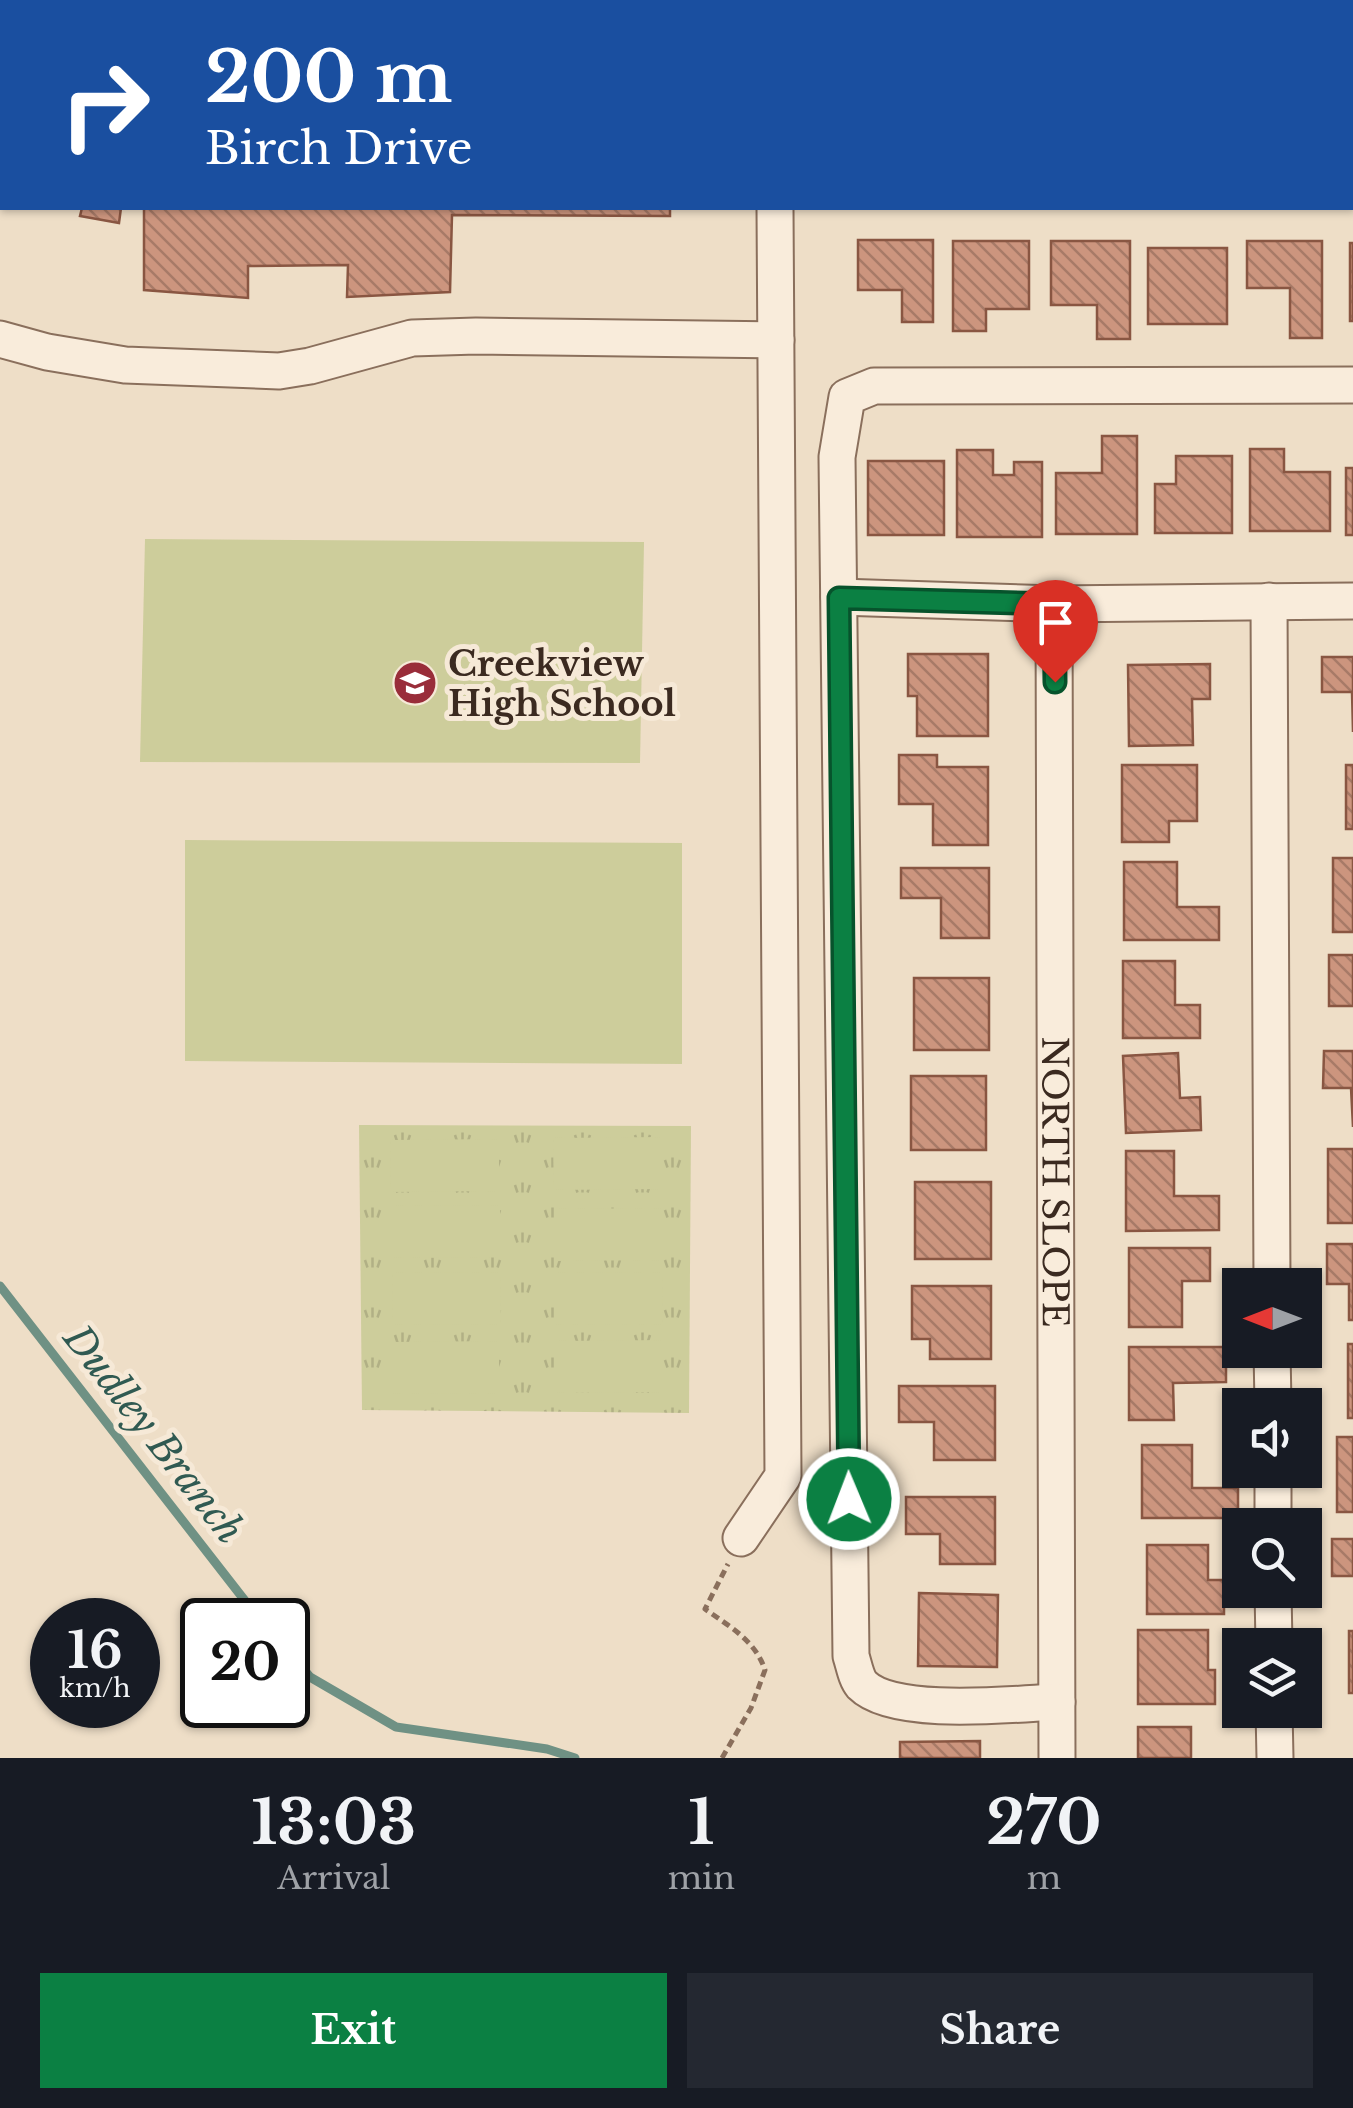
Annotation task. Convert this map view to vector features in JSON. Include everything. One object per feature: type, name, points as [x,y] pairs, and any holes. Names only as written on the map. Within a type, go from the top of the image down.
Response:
[{"type":"street","points":[[741,1538],[783,1476],[775,210]]},
{"type":"street","points":[[0,338],[47,352],[125,365],[279,371],[412,338],[776,340]]},
{"type":"street","points":[[1058,1702],[924,1706],[878,1696],[860,1683],[850,1656],[837,456],[847,397],[874,386],[1353,385]]},
{"type":"street","points":[[839,598],[1054,604],[1353,601]]},
{"type":"street","points":[[1269,601],[1272,1268]]},
{"type":"street","name":"NORTH SLOPE","points":[[1054,604],[1058,1758]]},
{"type":"street","points":[[1274,1728],[1275,1758]]},
{"type":"path","points":[[722,1758],[751,1708],[765,1670],[760,1654],[748,1640],[705,1608],[741,1538]]},
{"type":"green space","points":[[145,539],[644,542],[640,763],[140,762]]},
{"type":"green space","points":[[185,840],[682,843],[682,1064],[185,1061]]},
{"type":"green space","points":[[359,1125],[691,1126],[689,1413],[362,1410]]},
{"type":"green space","points":[[662,1137],[662,1189],[554,1190],[553,1138]]},
{"type":"green space","points":[[499,1139],[499,1191],[391,1192],[390,1140]]},
{"type":"green space","points":[[500,1205],[500,1257],[392,1258],[392,1206]]},
{"type":"green space","points":[[663,1208],[663,1260],[555,1261],[555,1209]]},
{"type":"green space","points":[[500,1272],[501,1324],[393,1325],[392,1273]]},
{"type":"green space","points":[[662,1272],[663,1324],[554,1325],[554,1273]]},
{"type":"green space","points":[[663,1340],[663,1392],[555,1393],[555,1341]]},
{"type":"green space","points":[[499,1341],[499,1393],[391,1394],[391,1342]]},
{"type":"building","points":[[82,210],[121,210],[119,223],[80,216]]},
{"type":"building","points":[[144,210],[670,210],[670,216],[452,215],[450,292],[347,297],[348,265],[248,266],[248,298],[144,290]]},
{"type":"building","points":[[858,240],[933,240],[933,322],[902,322],[902,290],[858,290]]},
{"type":"building","points":[[953,241],[1029,241],[1029,309],[986,309],[986,331],[953,331]]},
{"type":"building","points":[[1051,241],[1130,241],[1130,339],[1097,339],[1097,305],[1051,305]]},
{"type":"building","points":[[1247,241],[1322,241],[1322,338],[1290,338],[1290,288],[1247,288]]},
{"type":"building","points":[[1353,243],[1353,321],[1350,321]]},
{"type":"building","points":[[1148,248],[1227,248],[1227,324],[1148,324]]},
{"type":"building","points":[[1102,436],[1137,436],[1137,534],[1056,534],[1056,473],[1102,473]]},
{"type":"building","points":[[1250,449],[1284,449],[1284,472],[1330,472],[1330,531],[1250,531]]},
{"type":"building","points":[[957,450],[993,450],[993,475],[1014,475],[1014,462],[1042,462],[1042,537],[957,537]]},
{"type":"building","points":[[1176,456],[1232,456],[1232,533],[1155,533],[1155,484],[1176,484]]},
{"type":"building","points":[[868,461],[944,461],[944,535],[868,535]]},
{"type":"building","points":[[1346,468],[1353,468],[1353,535],[1346,535]]},
{"type":"building","points":[[908,654],[988,654],[988,736],[917,736],[917,696],[908,696]]},
{"type":"building","points":[[1322,657],[1353,657],[1353,732],[1352,692],[1322,692]]},
{"type":"building","points":[[1210,664],[1210,699],[1192,699],[1193,745],[1129,746],[1128,665]]},
{"type":"building","points":[[899,755],[937,755],[937,767],[988,767],[988,845],[933,845],[933,804],[899,804]]},
{"type":"building","points":[[1122,765],[1197,765],[1197,821],[1169,821],[1169,842],[1122,842]]},
{"type":"building","points":[[1346,765],[1353,765],[1353,829],[1346,829]]},
{"type":"building","points":[[1333,858],[1353,858],[1353,932],[1333,932]]},
{"type":"building","points":[[1124,862],[1177,862],[1177,907],[1219,907],[1219,940],[1124,940]]},
{"type":"building","points":[[901,868],[989,868],[989,938],[941,938],[941,898],[901,898]]},
{"type":"building","points":[[1329,955],[1353,955],[1353,1006],[1329,1006]]},
{"type":"building","points":[[1123,961],[1175,961],[1175,1005],[1200,1005],[1200,1038],[1123,1038]]},
{"type":"building","points":[[914,978],[989,978],[989,1050],[914,1050]]},
{"type":"building","points":[[1324,1051],[1353,1051],[1353,1127],[1351,1088],[1323,1088]]},
{"type":"building","points":[[1178,1053],[1180,1098],[1200,1097],[1201,1130],[1126,1133],[1123,1056]]},
{"type":"building","points":[[911,1076],[986,1076],[986,1150],[911,1150]]},
{"type":"building","points":[[1328,1149],[1353,1149],[1353,1223],[1328,1223]]},
{"type":"building","points":[[1126,1151],[1174,1151],[1174,1196],[1219,1196],[1219,1230],[1126,1231]]},
{"type":"building","points":[[915,1182],[991,1182],[991,1259],[915,1259]]},
{"type":"building","points":[[1327,1244],[1353,1244],[1353,1320],[1349,1320],[1349,1284],[1327,1284]]},
{"type":"building","points":[[1129,1248],[1210,1248],[1210,1281],[1182,1281],[1182,1327],[1129,1327]]},
{"type":"building","points":[[912,1286],[991,1286],[991,1359],[930,1359],[930,1339],[912,1339]]},
{"type":"building","points":[[1348,1344],[1353,1344],[1353,1418],[1348,1418]]},
{"type":"building","points":[[1129,1347],[1222,1347],[1226,1382],[1173,1383],[1174,1420],[1129,1420]]},
{"type":"building","points":[[899,1386],[995,1386],[995,1460],[934,1460],[934,1422],[899,1422]]},
{"type":"building","points":[[1337,1437],[1353,1437],[1353,1512],[1337,1512]]},
{"type":"building","points":[[1142,1445],[1192,1445],[1192,1488],[1238,1488],[1238,1508],[1222,1508],[1222,1518],[1142,1518]]},
{"type":"building","points":[[906,1497],[995,1497],[995,1564],[940,1564],[940,1534],[906,1534]]},
{"type":"building","points":[[1332,1539],[1353,1539],[1353,1576],[1332,1576]]},
{"type":"building","points":[[1147,1545],[1208,1545],[1208,1580],[1222,1580],[1224,1614],[1147,1614]]},
{"type":"building","points":[[919,1593],[998,1595],[997,1667],[918,1666]]},
{"type":"building","points":[[1138,1630],[1208,1630],[1208,1670],[1215,1670],[1215,1704],[1138,1704]]},
{"type":"building","points":[[1349,1631],[1353,1631],[1353,1693],[1349,1693]]},
{"type":"building","points":[[1138,1727],[1191,1727],[1191,1758],[1138,1758]]},
{"type":"building","points":[[980,1741],[980,1758],[900,1758],[900,1742]]},
{"type":"waterway","name":"Dudley Branch","points":[[0,1286],[243,1598]]},
{"type":"waterway","name":"Dudley Branch","points":[[310,1677],[396,1727],[547,1749],[575,1758]]},
{"type":"place","name":"Creekview High School","points":[[415,683]]},
{"type":"route","points":[[849,1499],[839,598],[1054,604],[1055,682]]}]
